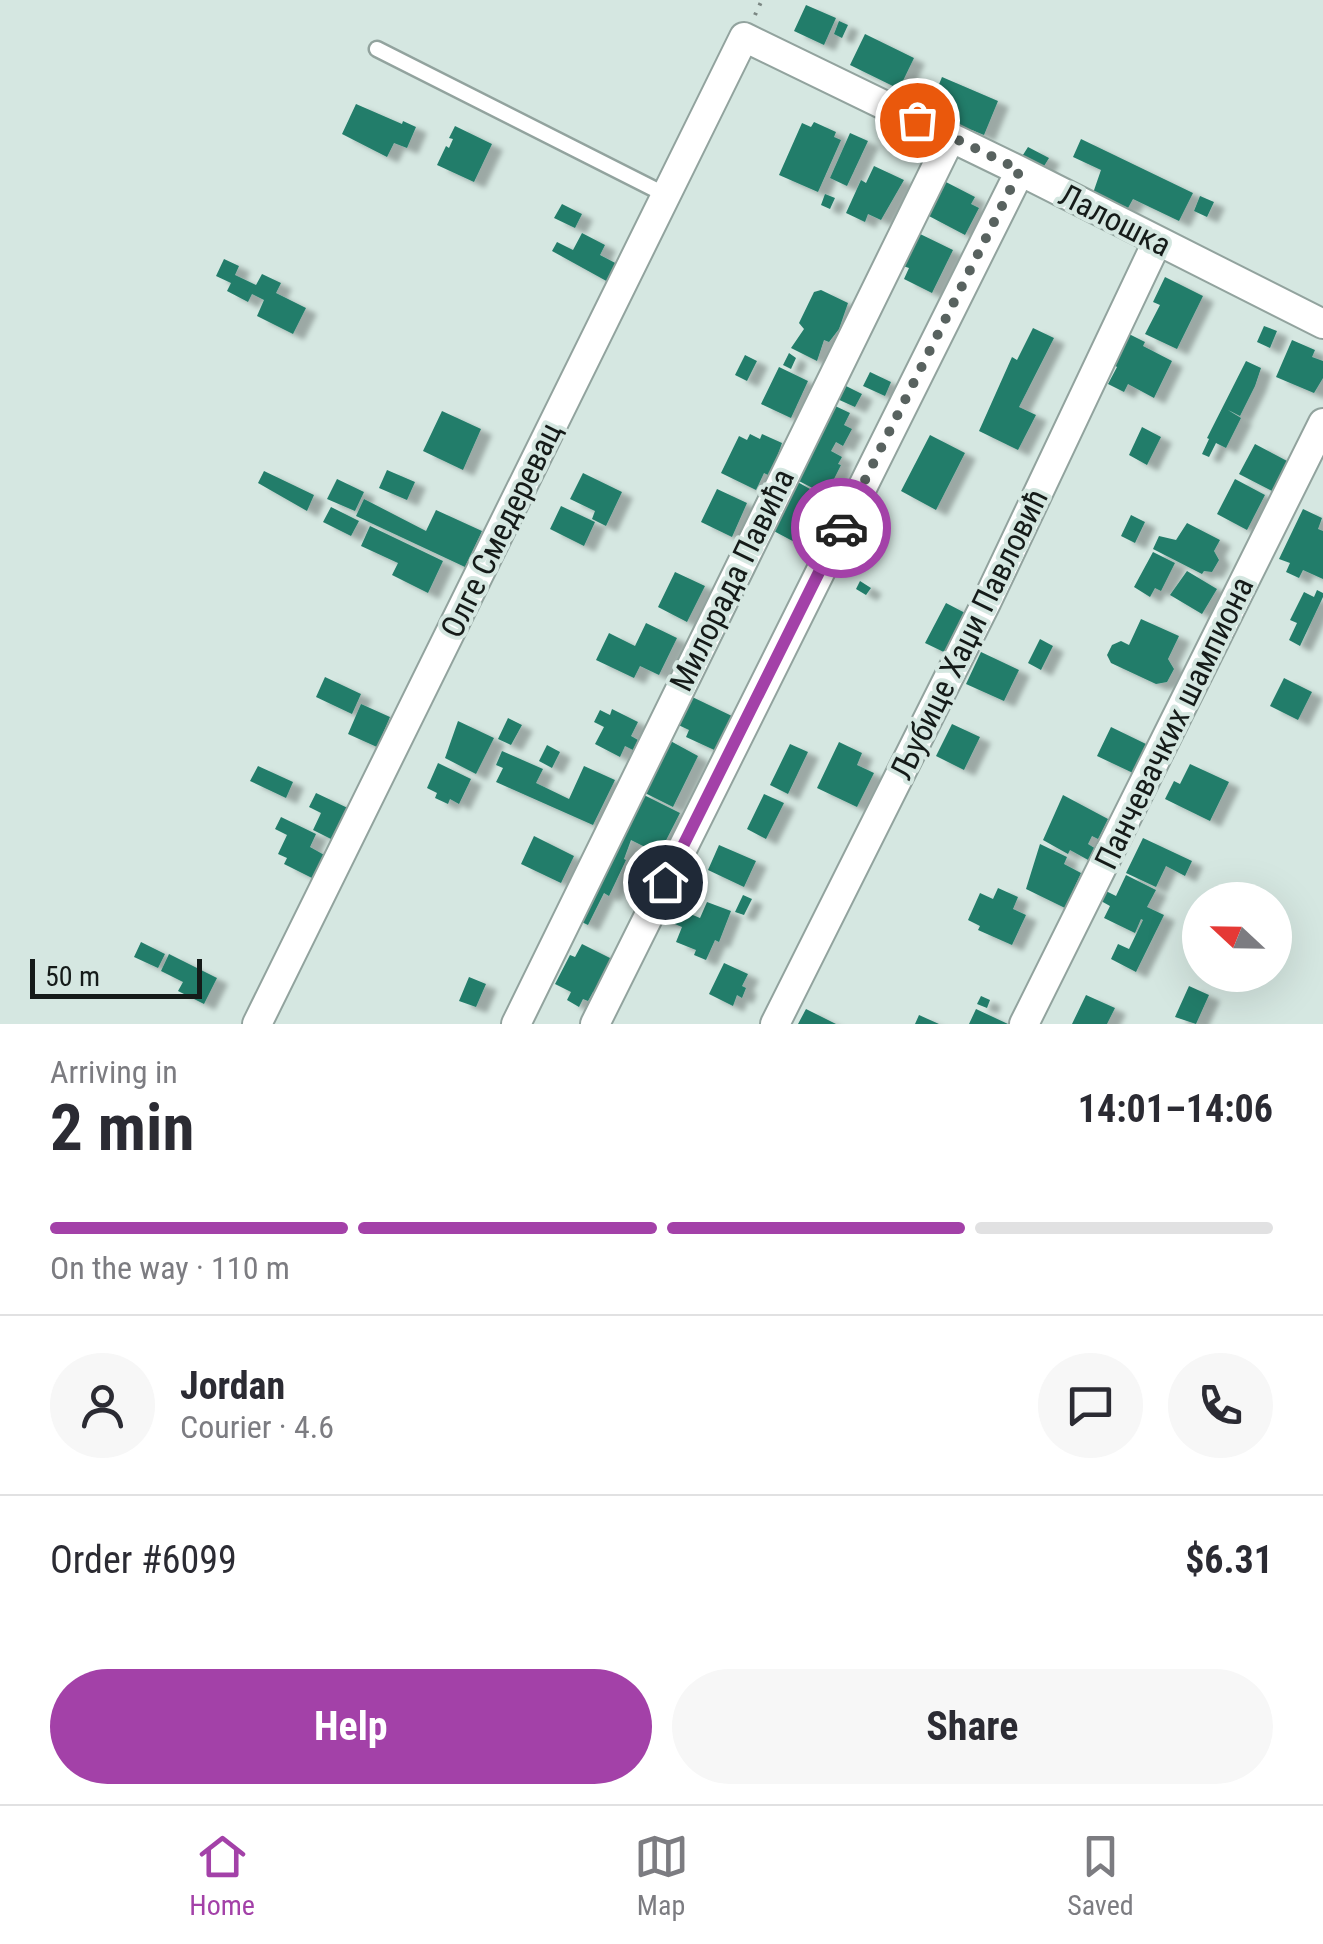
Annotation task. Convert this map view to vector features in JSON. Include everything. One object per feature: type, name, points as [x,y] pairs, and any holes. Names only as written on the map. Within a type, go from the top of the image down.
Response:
[{"type":"street","name":"Лалошка","points":[[744,37],[1020,170],[1323,324]]},
{"type":"street","name":"Олге Смедеревац","points":[[258,1024],[744,37]]},
{"type":"street","name":"Милорада Павића","points":[[516,1024],[951,137]]},
{"type":"street","points":[[595,1024],[1020,170]]},
{"type":"street","name":"Љубице Хаџи Павловић","points":[[776,1024],[987,601],[1157,242]]},
{"type":"street","name":"Панчевачких шампиона","points":[[1024,1024],[1323,423]]},
{"type":"lane","points":[[377,49],[666,195]]},
{"type":"building","points":[[806,5],[836,18],[824,45],[794,31]]},
{"type":"building","points":[[839,21],[848,25],[842,38],[834,34]]},
{"type":"building","points":[[865,34],[914,58],[899,89],[850,65]]},
{"type":"building","points":[[942,77],[998,101],[984,135],[948,125],[950,119],[937,114],[942,103],[933,99]]},
{"type":"building","points":[[356,104],[416,127],[407,148],[394,143],[387,157],[342,134]]},
{"type":"building","points":[[814,122],[836,132],[834,137],[841,140],[818,192],[779,175],[802,123],[811,127]]},
{"type":"building","points":[[455,126],[492,144],[474,182],[437,165],[446,146],[449,148]]},
{"type":"building","points":[[850,133],[868,141],[847,186],[830,178]]},
{"type":"building","points":[[1081,139],[1193,193],[1179,221],[1133,199],[1122,211],[1092,196],[1101,170],[1073,157]]},
{"type":"building","points":[[1028,147],[1049,158],[1041,171],[1021,158]]},
{"type":"building","points":[[874,166],[904,180],[881,220],[868,214],[865,222],[846,213],[861,180],[866,183]]},
{"type":"building","points":[[944,181],[975,197],[971,204],[979,208],[965,235],[927,215]]},
{"type":"building","points":[[825,194],[835,198],[830,209],[821,205]]},
{"type":"building","points":[[1200,196],[1214,202],[1207,217],[1194,211]]},
{"type":"building","points":[[562,204],[582,214],[575,228],[554,218]]},
{"type":"building","points":[[916,232],[953,250],[932,293],[904,279],[909,268],[903,266]]},
{"type":"building","points":[[582,233],[605,245],[600,255],[619,265],[610,283],[552,251],[557,242],[573,250]]},
{"type":"building","points":[[224,259],[239,266],[235,275],[256,285],[262,274],[281,283],[276,293],[306,308],[293,334],[257,316],[264,300],[252,294],[248,302],[227,291],[231,283],[216,276]]},
{"type":"building","points":[[1165,277],[1203,296],[1177,349],[1145,334],[1160,305],[1153,302]]},
{"type":"building","points":[[821,290],[848,303],[839,329],[829,342],[824,340],[817,361],[791,348],[804,329],[799,323],[814,292]]},
{"type":"building","points":[[1264,326],[1277,331],[1270,348],[1257,342]]},
{"type":"building","points":[[1033,328],[1054,338],[1019,407],[1036,415],[1018,450],[979,431],[1012,357],[1017,360]]},
{"type":"building","points":[[1127,333],[1172,361],[1154,398],[1128,384],[1124,392],[1108,384]]},
{"type":"building","points":[[1292,340],[1315,350],[1312,357],[1323,361],[1323,378],[1314,393],[1276,377]]},
{"type":"building","points":[[789,353],[796,358],[791,369],[783,365]]},
{"type":"building","points":[[745,355],[757,361],[747,381],[735,375]]},
{"type":"building","points":[[1246,361],[1261,368],[1240,416],[1228,410],[1241,418],[1226,448],[1216,443],[1209,457],[1202,454],[1207,438]]},
{"type":"building","points":[[779,367],[808,381],[791,418],[761,404]]},
{"type":"building","points":[[870,372],[891,382],[885,396],[863,386]]},
{"type":"building","points":[[842,384],[862,394],[855,407],[835,398]]},
{"type":"building","points":[[831,404],[850,413],[844,425],[852,429],[843,446],[836,442],[831,451],[842,457],[826,495],[795,479]]},
{"type":"building","points":[[442,411],[481,429],[463,470],[423,451]]},
{"type":"building","points":[[1142,427],[1161,437],[1147,465],[1129,455]]},
{"type":"building","points":[[750,434],[760,439],[762,434],[782,443],[770,476],[764,473],[756,490],[721,473],[739,436],[747,440]]},
{"type":"building","points":[[930,435],[965,453],[936,510],[901,491]]},
{"type":"building","points":[[1255,444],[1289,462],[1274,492],[1239,474]]},
{"type":"building","points":[[387,470],[415,482],[407,500],[379,488]]},
{"type":"building","points":[[264,471],[314,495],[307,511],[258,483]]},
{"type":"building","points":[[583,473],[622,492],[606,526],[592,519],[595,511],[570,499]]},
{"type":"building","points":[[337,479],[364,492],[355,511],[327,499]]},
{"type":"building","points":[[1235,479],[1265,495],[1247,530],[1217,514]]},
{"type":"building","points":[[794,480],[819,494],[810,512],[827,521],[820,532],[814,528],[804,547],[768,528]]},
{"type":"building","points":[[717,489],[747,503],[732,537],[701,522]]},
{"type":"building","points":[[364,499],[426,531],[436,510],[482,531],[465,567],[356,516]]},
{"type":"building","points":[[561,506],[595,522],[584,546],[550,529]]},
{"type":"building","points":[[331,507],[359,521],[351,536],[323,522]]},
{"type":"building","points":[[1303,509],[1322,518],[1318,529],[1323,531],[1323,579],[1303,570],[1299,578],[1286,572],[1290,563],[1279,559]]},
{"type":"building","points":[[1131,515],[1145,522],[1135,543],[1121,536]]},
{"type":"building","points":[[1187,523],[1220,540],[1214,551],[1219,560],[1212,572],[1202,574],[1153,549],[1159,536],[1176,540]]},
{"type":"building","points":[[370,526],[443,561],[428,593],[392,575],[398,563],[361,546]]},
{"type":"building","points":[[1153,552],[1175,563],[1161,591],[1155,588],[1150,597],[1134,587]]},
{"type":"building","points":[[1187,571],[1217,589],[1202,614],[1170,595]]},
{"type":"building","points":[[675,572],[705,586],[687,622],[658,607]]},
{"type":"building","points":[[860,581],[871,588],[866,595],[856,589]]},
{"type":"building","points":[[1317,590],[1323,597],[1300,646],[1289,640],[1297,623],[1290,620],[1304,592],[1314,597]]},
{"type":"building","points":[[946,603],[967,614],[948,654],[925,643]]},
{"type":"building","points":[[1141,619],[1179,636],[1168,659],[1174,669],[1167,682],[1156,684],[1111,663],[1107,655],[1112,645],[1121,641],[1129,645]]},
{"type":"building","points":[[646,623],[677,638],[659,675],[640,666],[634,678],[596,660],[609,633],[635,646]]},
{"type":"building","points":[[1040,639],[1053,646],[1041,670],[1028,663]]},
{"type":"building","points":[[981,652],[1019,670],[1004,701],[966,684]]},
{"type":"building","points":[[325,677],[361,694],[352,714],[316,697]]},
{"type":"building","points":[[1284,678],[1312,692],[1298,720],[1270,706]]},
{"type":"building","points":[[686,694],[734,717],[723,754],[686,737],[689,730],[672,722]]},
{"type":"building","points":[[361,704],[390,717],[377,747],[348,734]]},
{"type":"building","points":[[612,709],[638,722],[631,736],[638,740],[633,750],[625,746],[620,757],[595,744],[604,727],[594,722],[600,710],[610,715]]},
{"type":"building","points":[[508,718],[522,725],[511,745],[498,739]]},
{"type":"building","points":[[458,721],[494,738],[476,774],[445,758]]},
{"type":"building","points":[[952,724],[980,737],[964,770],[936,756]]},
{"type":"building","points":[[1111,727],[1146,744],[1133,773],[1097,756]]},
{"type":"building","points":[[665,738],[698,756],[673,807],[639,790]]},
{"type":"building","points":[[839,742],[862,753],[857,765],[874,773],[857,807],[817,788]]},
{"type":"building","points":[[790,744],[808,752],[788,794],[770,785]]},
{"type":"building","points":[[547,745],[560,752],[552,768],[539,761]]},
{"type":"building","points":[[502,751],[543,769],[536,783],[569,799],[584,766],[615,780],[593,825],[496,782],[503,768],[496,765]]},
{"type":"building","points":[[438,763],[471,779],[459,804],[435,798],[437,793],[427,788]]},
{"type":"building","points":[[1190,764],[1229,782],[1210,821],[1165,799],[1174,781],[1180,784]]},
{"type":"building","points":[[258,766],[293,782],[286,798],[250,781]]},
{"type":"building","points":[[316,793],[352,810],[337,842],[313,830],[321,813],[309,807]]},
{"type":"building","points":[[640,793],[680,813],[659,854],[631,840],[609,896],[604,893],[588,925],[573,918]]},
{"type":"building","points":[[764,794],[784,803],[766,839],[747,829]]},
{"type":"building","points":[[1063,795],[1108,819],[1098,839],[1092,836],[1088,844],[1096,849],[1090,861],[1043,840]]},
{"type":"building","points":[[281,817],[316,834],[310,847],[326,856],[314,879],[284,864],[287,858],[278,854],[287,835],[275,829]]},
{"type":"building","points":[[534,836],[574,856],[561,883],[521,864]]},
{"type":"building","points":[[1143,838],[1192,861],[1185,876],[1166,866],[1156,887],[1126,873]]},
{"type":"building","points":[[1040,844],[1067,857],[1064,864],[1081,873],[1065,908],[1026,889]]},
{"type":"building","points":[[719,845],[756,861],[744,887],[708,870]]},
{"type":"building","points":[[1126,875],[1156,890],[1147,907],[1164,915],[1136,972],[1111,959],[1118,944],[1129,949],[1143,920],[1135,933],[1104,918],[1110,906],[1101,901],[1106,891],[1116,896]]},
{"type":"building","points":[[998,888],[1018,897],[1013,909],[1026,915],[1012,945],[978,930],[980,926],[968,920],[980,893],[993,899]]},
{"type":"building","points":[[743,895],[752,899],[744,915],[735,912]]},
{"type":"building","points":[[707,902],[731,911],[719,942],[715,940],[706,960],[694,955],[696,950],[676,942],[682,927],[658,917],[664,903],[700,918]]},
{"type":"building","points":[[141,942],[165,954],[158,968],[134,957]]},
{"type":"building","points":[[582,944],[614,960],[596,994],[593,992],[588,1001],[583,999],[579,1007],[567,1000],[571,992],[555,984],[570,955],[575,957]]},
{"type":"building","points":[[169,954],[217,978],[204,1004],[178,991],[183,982],[161,971]]},
{"type":"building","points":[[724,963],[748,974],[742,998],[737,995],[733,1006],[709,994]]},
{"type":"building","points":[[469,977],[486,984],[476,1007],[459,1001]]},
{"type":"building","points":[[1186,992],[1209,995],[1196,1024],[1175,1017]]},
{"type":"building","points":[[1086,995],[1115,1008],[1107,1024],[1072,1024]]},
{"type":"building","points":[[981,996],[990,1000],[987,1008],[977,1004]]},
{"type":"building","points":[[806,1009],[836,1024],[798,1024]]},
{"type":"building","points":[[976,1009],[1008,1024],[969,1024]]},
{"type":"building","points":[[919,1015],[939,1024],[915,1024]]},
{"type":"way so far","points":[[841,528],[1020,170],[917,120]]},
{"type":"route","points":[[665,882],[841,528]]}]
